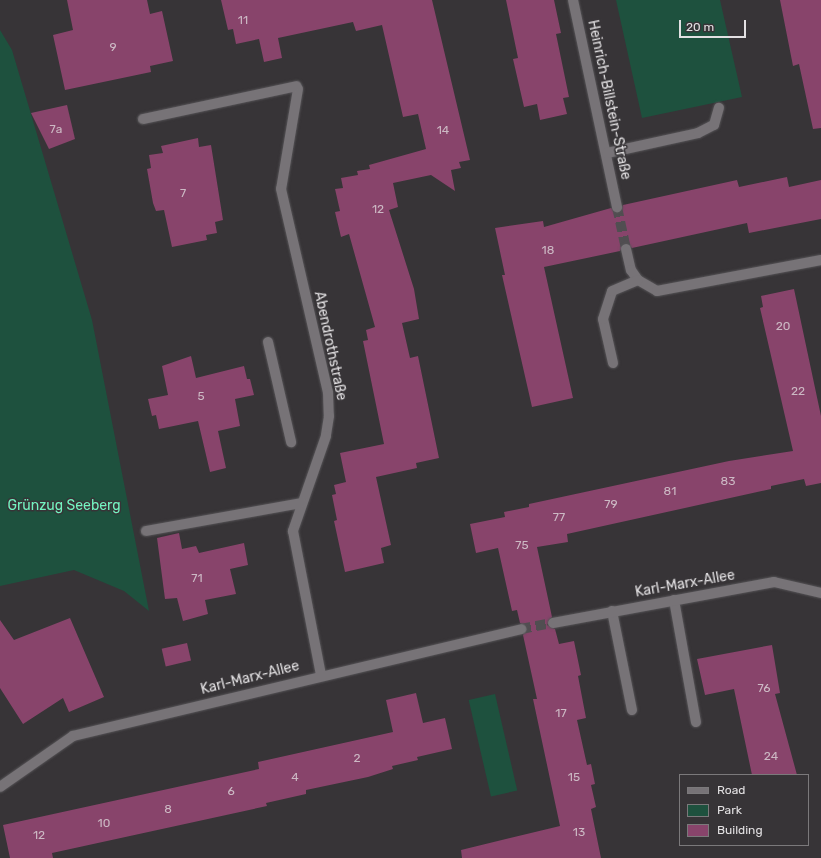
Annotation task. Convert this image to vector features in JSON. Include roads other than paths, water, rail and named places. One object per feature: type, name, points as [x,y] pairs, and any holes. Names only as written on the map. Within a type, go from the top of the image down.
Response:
[{"type":"street","name":"Heinrich-Billstein-Straße","points":[[574,0],[617,207]]},
{"type":"street","name":"Abendrothstraße","points":[[143,119],[297,88],[281,188],[328,393],[329,416],[326,436],[293,531],[321,675]]},
{"type":"street","points":[[607,153],[698,133],[714,125],[719,108]]},
{"type":"street","points":[[626,250],[631,270],[638,280],[657,291],[669,291],[821,260]]},
{"type":"street","points":[[613,363],[603,319],[612,290],[638,280]]},
{"type":"street","points":[[268,342],[291,442]]},
{"type":"street","points":[[146,531],[302,503]]},
{"type":"street","name":"Karl-Marx-Allee","points":[[553,623],[774,582],[821,593]]},
{"type":"street","points":[[674,600],[696,722]]},
{"type":"street","points":[[612,612],[632,710]]},
{"type":"street","name":"Karl-Marx-Allee","points":[[0,787],[73,736],[321,675],[521,629]]},
{"type":"tunnel","points":[[617,207],[626,249]]},
{"type":"tunnel","points":[[521,629],[553,623]]},
{"type":"park label","name":"Grünzug Seeberg","points":[[64,506]]}]
